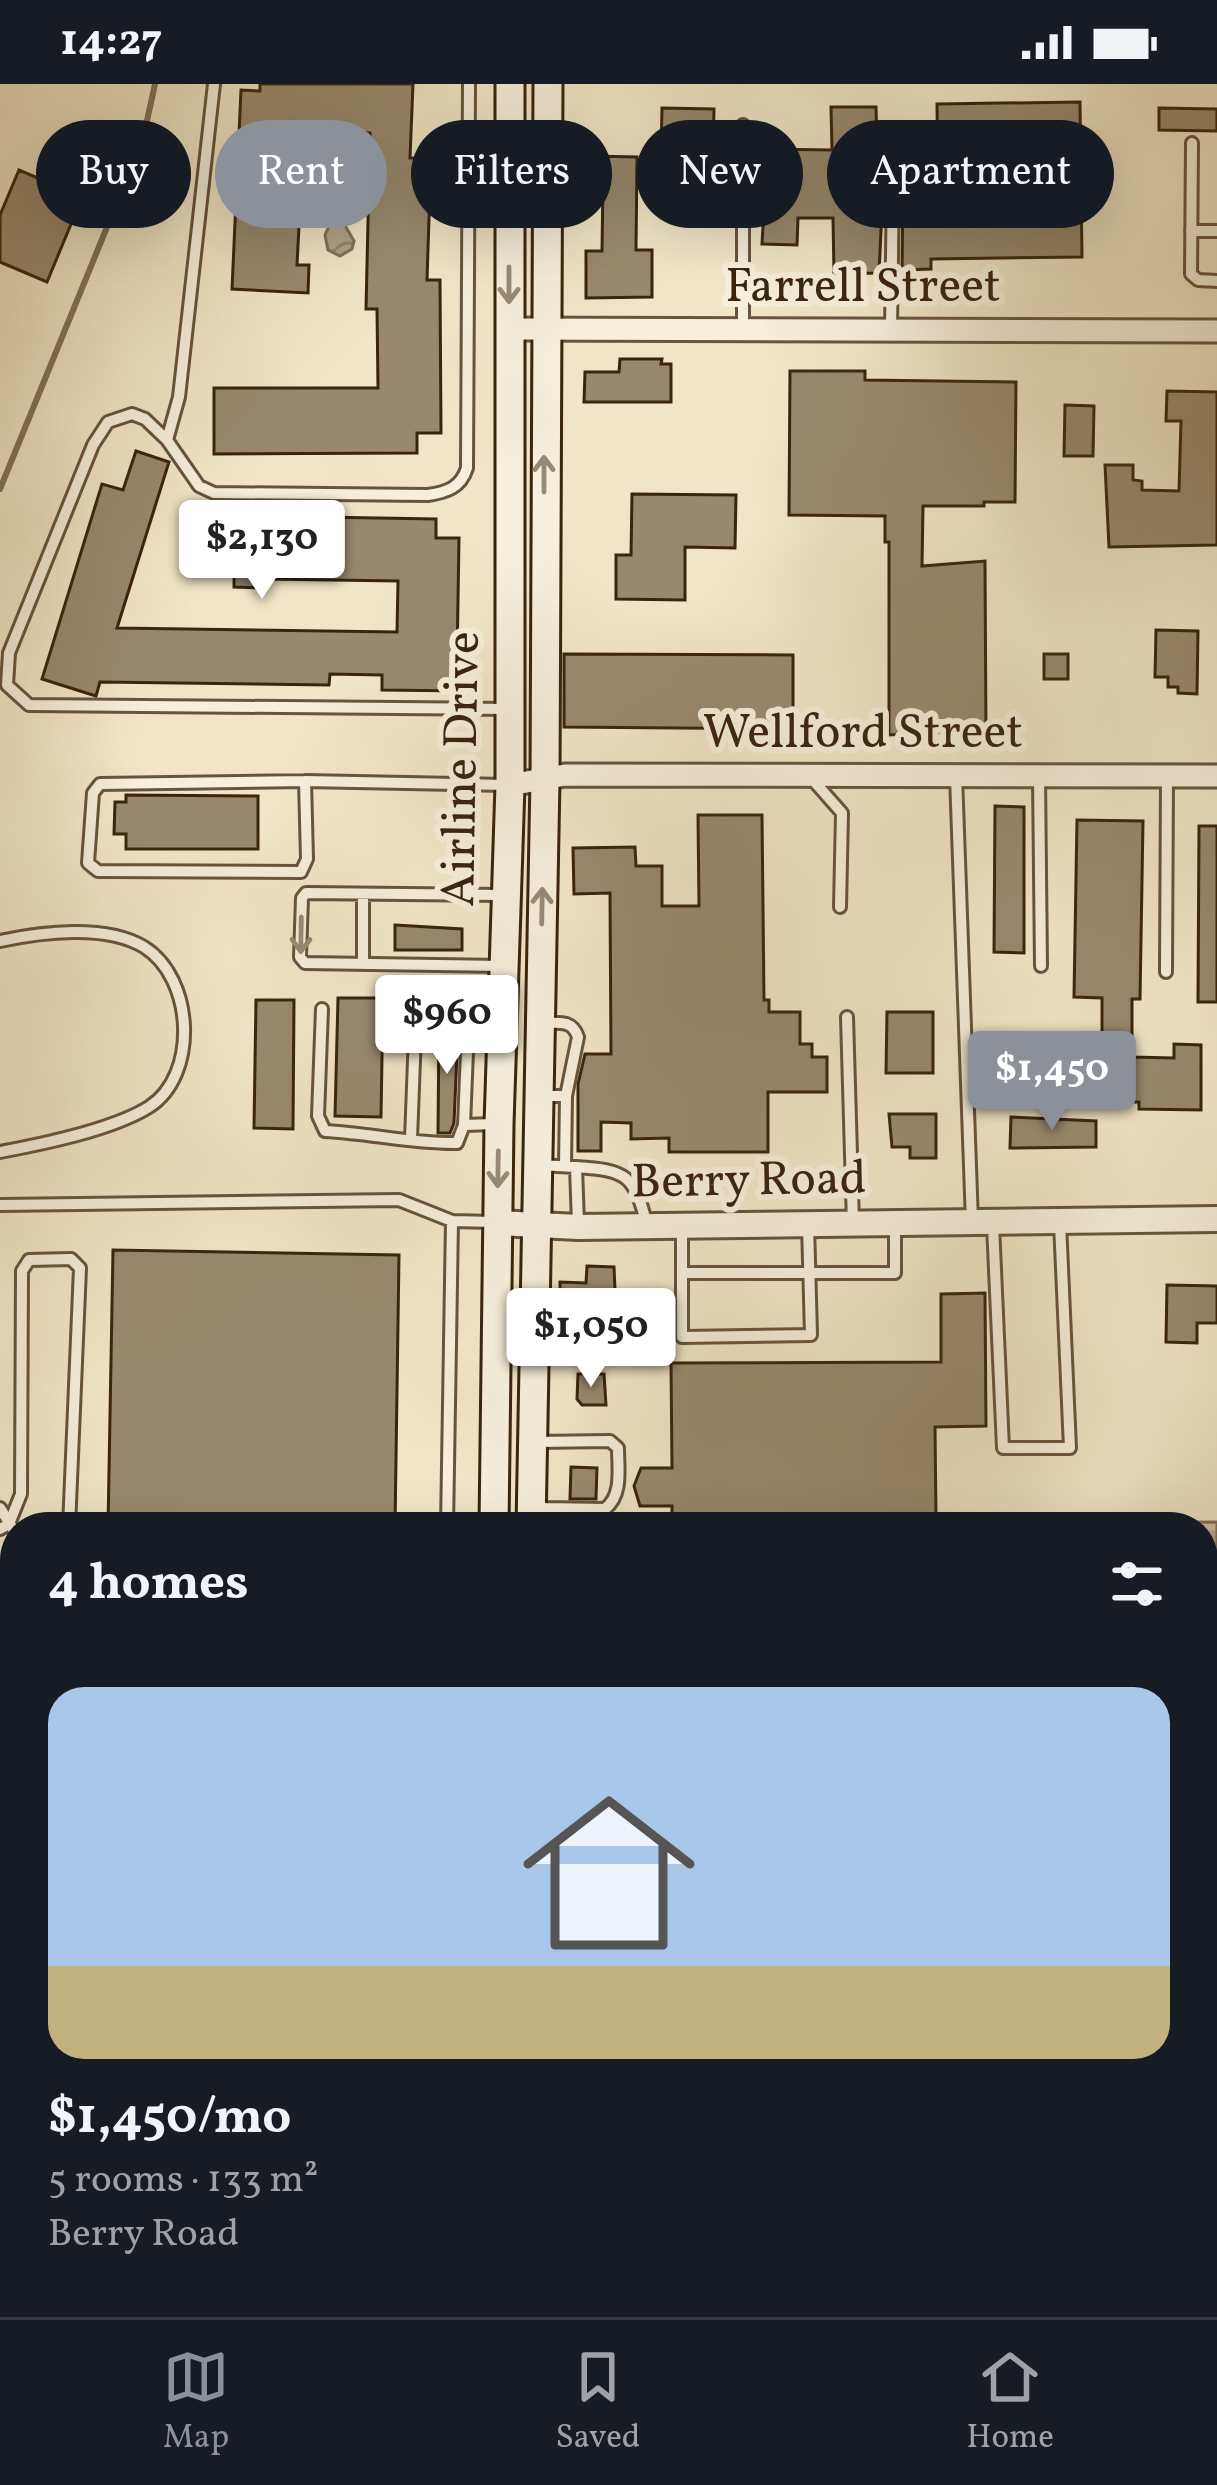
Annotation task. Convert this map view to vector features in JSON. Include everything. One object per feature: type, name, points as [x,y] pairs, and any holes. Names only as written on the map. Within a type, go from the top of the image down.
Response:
[{"type":"main road","name":"Airline Drive","points":[[494,1512],[510,785],[510,84]]},
{"type":"main road","name":"Airline Drive","points":[[531,1512],[537,1225],[560,1166],[540,1023],[548,84]]},
{"type":"main road","points":[[511,550],[544,551]]},
{"type":"street","name":"Farrell Street","points":[[508,329],[1217,331]]},
{"type":"street","name":"Wellford Street","points":[[510,785],[566,775],[1217,776]]},
{"type":"street","name":"Berry Road","points":[[498,1222],[578,1227],[1217,1219]]},
{"type":"lane","points":[[167,440],[179,397],[214,84]]},
{"type":"lane","points":[[469,84],[468,451],[464,479],[444,493],[428,494],[214,493],[199,486],[146,419],[132,413],[108,422],[93,445],[8,653],[7,685],[29,704],[510,709]]},
{"type":"lane","points":[[1192,143],[1191,274],[1198,280],[1217,281]]},
{"type":"lane","points":[[743,228],[743,330]]},
{"type":"lane","points":[[891,330],[892,228]]},
{"type":"lane","points":[[1191,231],[1217,231]]},
{"type":"lane","points":[[809,776],[842,812],[840,907]]},
{"type":"lane","points":[[956,776],[982,1221],[1004,1448],[1070,1448],[1060,1221]]},
{"type":"lane","points":[[1040,776],[1041,966]]},
{"type":"lane","points":[[1166,776],[1166,972]]},
{"type":"lane","points":[[305,781],[307,860],[301,872],[98,872],[88,863],[93,793],[100,784],[305,781],[510,785]]},
{"type":"lane","points":[[503,966],[305,963],[300,957],[302,898],[306,893],[506,895]]},
{"type":"lane","points":[[363,894],[363,964]]},
{"type":"lane","points":[[0,941],[100,934],[142,946],[157,957],[177,991],[183,1047],[174,1080],[150,1106],[86,1130],[0,1152]]},
{"type":"lane","points":[[322,1009],[318,1116],[325,1131],[426,1144],[457,1143],[464,1125],[468,1027],[456,1008],[416,1008],[411,1139]]},
{"type":"lane","points":[[848,1017],[853,1223]]},
{"type":"lane","points":[[468,1027],[503,1031]]},
{"type":"lane","points":[[464,1125],[500,1124]]},
{"type":"lane","points":[[578,1227],[560,1166],[613,1169],[628,1178],[639,1192],[647,1225]]},
{"type":"lane","points":[[0,1205],[399,1200],[452,1221],[498,1222]]},
{"type":"lane","points":[[447,1512],[452,1221]]},
{"type":"lane","points":[[682,1274],[895,1273],[895,1222]]},
{"type":"lane","points":[[682,1225],[682,1336],[811,1335],[808,1223]]},
{"type":"lane","points":[[14,1512],[21,1494],[22,1271],[35,1258],[78,1262],[70,1512]]},
{"type":"lane","points":[[532,1442],[610,1441],[618,1448],[617,1493],[611,1505],[597,1510],[545,1508],[536,1512]]},
{"type":"water","points":[[328,228],[346,228],[354,241],[352,249],[340,256],[328,250]]},
{"type":"building","points":[[260,84],[413,84],[411,228],[429,228],[427,280],[440,280],[441,433],[417,433],[417,453],[214,454],[214,388],[378,388],[377,309],[366,309],[368,228],[387,228],[387,120],[240,120],[241,90],[260,91]]},
{"type":"building","points":[[1080,102],[1080,120],[937,120],[937,104]]},
{"type":"building","points":[[831,107],[876,107],[876,120],[831,120]]},
{"type":"building","points":[[662,108],[714,109],[714,120],[662,120]]},
{"type":"building","points":[[1159,108],[1217,109],[1217,131],[1159,130]]},
{"type":"building","points":[[803,150],[827,150],[827,218],[803,218]]},
{"type":"building","points":[[612,156],[636,157],[636,250],[652,250],[652,297],[586,298],[586,251],[602,251],[602,228],[612,228]]},
{"type":"building","points":[[19,170],[36,177],[36,228],[69,228],[47,282],[0,262],[0,215]]},
{"type":"building","points":[[235,228],[299,228],[297,265],[309,265],[308,293],[232,289]]},
{"type":"building","points":[[763,228],[798,228],[797,245],[762,244]]},
{"type":"building","points":[[833,228],[881,228],[879,273],[834,274]]},
{"type":"building","points":[[903,228],[1082,228],[1082,257],[931,259],[931,269],[902,270]]},
{"type":"building","points":[[620,359],[662,359],[661,364],[671,364],[671,402],[584,402],[585,372],[619,372]]},
{"type":"building","points":[[790,371],[865,371],[865,380],[1016,382],[1015,502],[923,506],[922,566],[985,561],[986,736],[957,735],[957,731],[889,735],[885,516],[789,515]]},
{"type":"building","points":[[1167,391],[1217,392],[1217,545],[1109,547],[1105,465],[1133,465],[1133,480],[1142,481],[1142,490],[1179,491],[1181,421],[1166,421]]},
{"type":"building","points":[[1065,405],[1094,406],[1093,456],[1064,456]]},
{"type":"building","points":[[136,451],[169,462],[117,628],[397,632],[398,581],[264,579],[264,588],[234,587],[235,510],[261,511],[261,516],[436,519],[436,538],[459,538],[457,662],[464,662],[464,691],[382,690],[382,675],[330,674],[329,685],[100,682],[96,696],[42,679],[102,484],[123,490]]},
{"type":"building","points":[[632,494],[736,495],[735,548],[685,547],[685,600],[616,599],[616,555],[631,555]]},
{"type":"building","points":[[1156,630],[1198,631],[1197,694],[1178,693],[1178,687],[1168,687],[1168,677],[1155,677]]},
{"type":"building","points":[[564,654],[793,655],[793,729],[564,727]]},
{"type":"building","points":[[1044,654],[1068,654],[1068,679],[1044,679]]},
{"type":"building","points":[[126,795],[258,796],[258,849],[126,849],[126,834],[114,834],[115,802],[126,802]]},
{"type":"building","points":[[995,806],[1024,807],[1024,953],[994,952]]},
{"type":"building","points":[[698,815],[762,815],[764,1000],[769,1000],[769,1012],[800,1012],[800,1044],[812,1044],[812,1057],[827,1057],[827,1092],[768,1092],[768,1152],[669,1152],[669,1138],[631,1139],[631,1123],[601,1122],[601,1151],[578,1151],[578,1084],[585,1054],[611,1054],[610,893],[574,894],[573,848],[635,847],[636,866],[662,866],[662,906],[699,906]]},
{"type":"building","points":[[1077,820],[1143,821],[1140,999],[1132,999],[1132,1057],[1174,1058],[1174,1044],[1201,1045],[1201,1110],[1139,1109],[1139,1102],[1107,1102],[1102,998],[1074,997]]},
{"type":"building","points":[[1199,826],[1217,826],[1217,1002],[1198,1002]]},
{"type":"building","points":[[395,925],[462,929],[462,950],[395,950]]},
{"type":"building","points":[[338,998],[383,998],[381,1117],[335,1116]]},
{"type":"building","points":[[256,1000],[294,1000],[293,1129],[254,1128]]},
{"type":"building","points":[[887,1012],[933,1012],[933,1073],[886,1073]]},
{"type":"building","points":[[439,1026],[458,1030],[450,1133],[438,1133]]},
{"type":"building","points":[[975,1036],[991,1036],[991,1049],[1031,1050],[1031,1070],[991,1069],[990,1086],[977,1086]]},
{"type":"building","points":[[889,1114],[936,1114],[936,1158],[910,1158],[910,1147],[892,1147]]},
{"type":"building","points":[[1011,1117],[1096,1121],[1096,1147],[1010,1148]]},
{"type":"building","points":[[113,1250],[399,1255],[395,1512],[108,1512]]},
{"type":"building","points":[[587,1266],[614,1267],[617,1335],[582,1335],[582,1317],[560,1316],[560,1282],[586,1283]]},
{"type":"building","points":[[1167,1285],[1217,1286],[1217,1323],[1197,1323],[1197,1343],[1166,1342]]},
{"type":"building","points":[[985,1293],[986,1426],[935,1427],[936,1512],[672,1512],[672,1506],[640,1506],[634,1486],[641,1468],[672,1468],[671,1363],[941,1362],[941,1294]]},
{"type":"building","points":[[578,1374],[604,1374],[606,1405],[582,1405],[577,1399]]},
{"type":"building","points":[[571,1467],[597,1468],[596,1499],[570,1499]]},
{"type":"waterway","points":[[0,489],[143,139],[155,84]]}]
